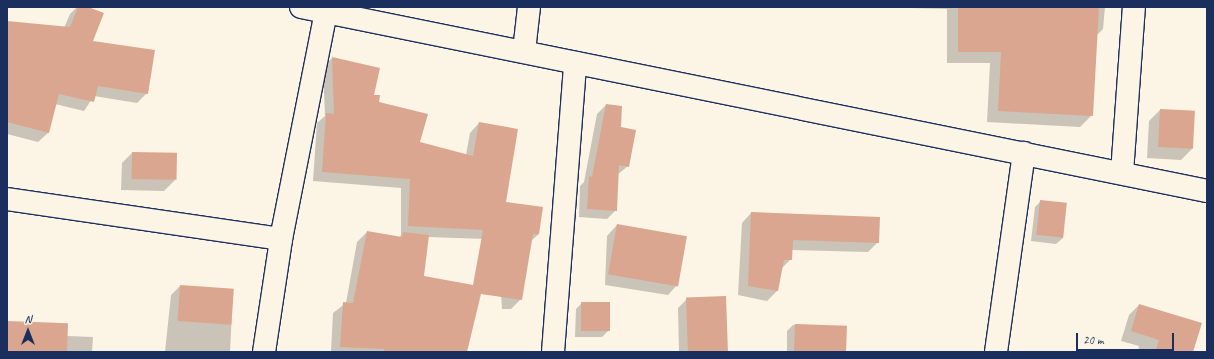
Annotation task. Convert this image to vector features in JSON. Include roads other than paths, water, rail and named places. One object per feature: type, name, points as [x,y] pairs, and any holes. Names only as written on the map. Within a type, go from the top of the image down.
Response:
[{"type":"street","points":[[301,7],[524,51],[575,63],[1207,191]]},
{"type":"street","points":[[524,51],[529,7]]},
{"type":"street","points":[[1122,173],[1134,7]]},
{"type":"street","points":[[264,352],[281,239],[326,12]]},
{"type":"street","points":[[553,352],[575,63]]},
{"type":"street","points":[[996,352],[1024,153]]},
{"type":"street","points":[[7,199],[281,239]]}]
